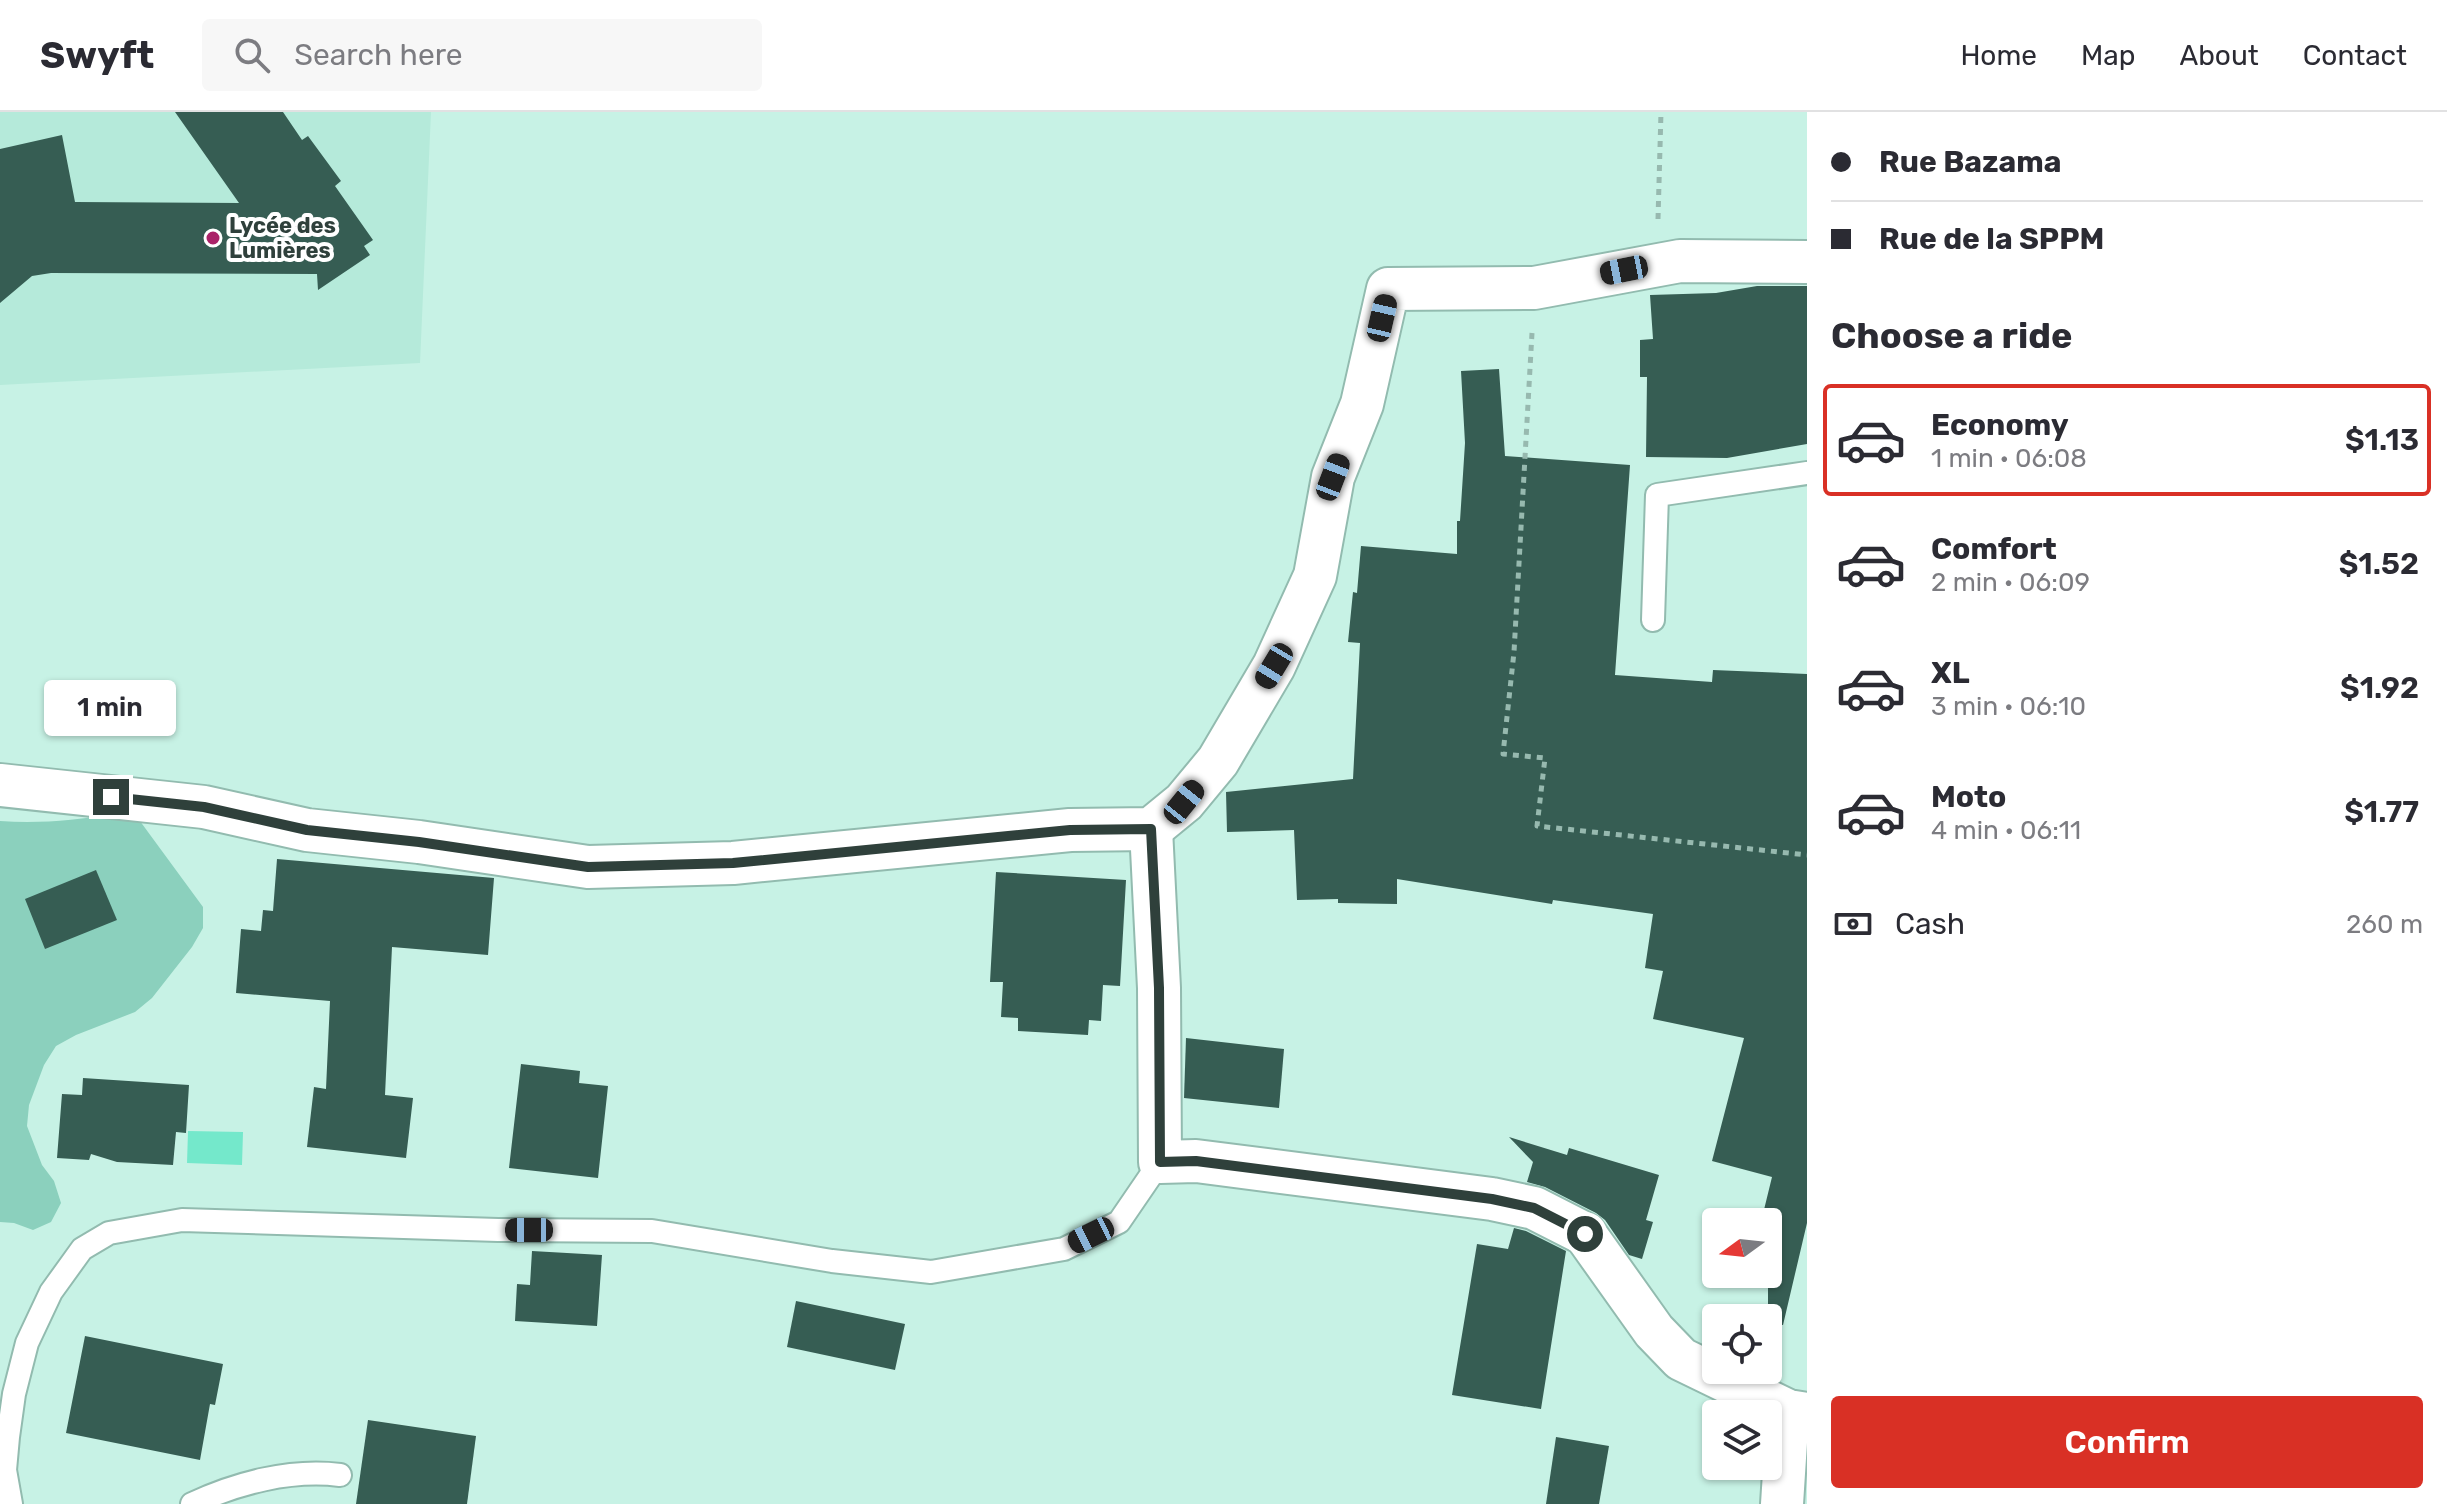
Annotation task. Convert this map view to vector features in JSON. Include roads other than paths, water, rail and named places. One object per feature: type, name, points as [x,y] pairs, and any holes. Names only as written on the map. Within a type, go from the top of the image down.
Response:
[{"type":"street","points":[[0,785],[204,807],[307,830],[419,842],[588,867],[733,863],[1070,830],[1151,829],[1184,802],[1218,761],[1274,666],[1315,576],[1333,477],[1362,404],[1388,289],[1534,288],[1680,261],[1807,262]]},
{"type":"street","points":[[1151,829],[1159,988],[1160,1162],[1196,1161],[1492,1199],[1534,1208],[1585,1234],[1654,1331],[1681,1359],[1798,1412],[1782,1504]]},
{"type":"lane","points":[[1653,620],[1657,495],[1807,473]]},
{"type":"lane","points":[[11,1504],[5,1470],[8,1437],[14,1394],[27,1343],[51,1292],[82,1249],[109,1233],[182,1220],[498,1230],[652,1231],[832,1261],[931,1272],[1064,1249],[1119,1222],[1160,1162]]},
{"type":"lane","points":[[192,1504],[261,1480],[314,1472],[340,1475]]},
{"type":"place","name":"Lycée des Lumières","points":[[213,238]]}]
